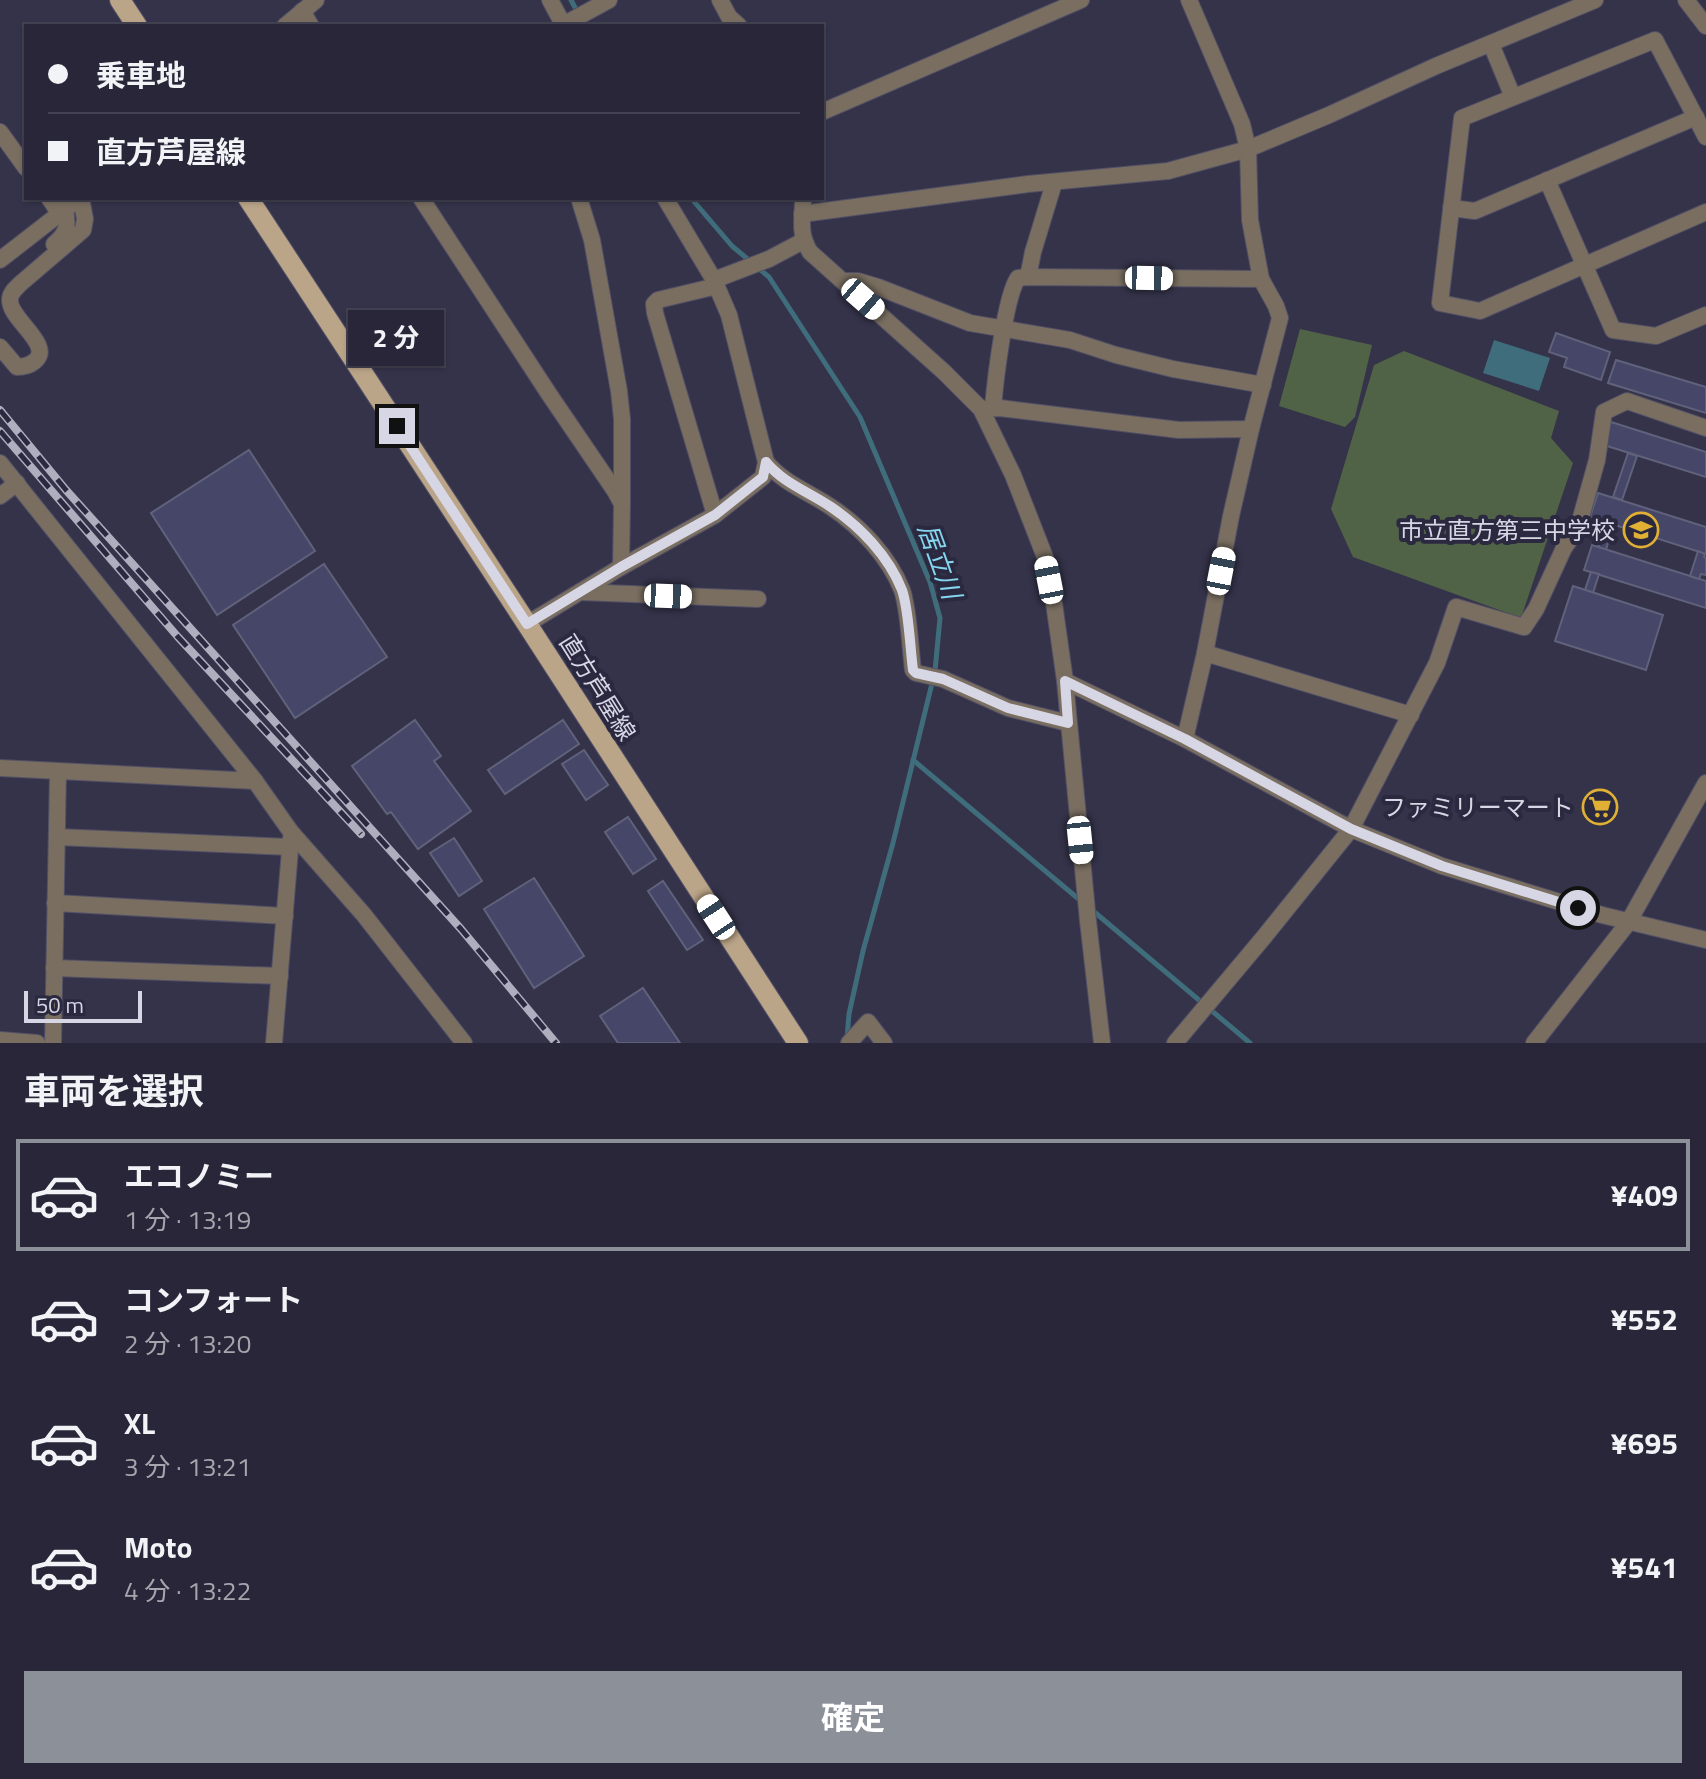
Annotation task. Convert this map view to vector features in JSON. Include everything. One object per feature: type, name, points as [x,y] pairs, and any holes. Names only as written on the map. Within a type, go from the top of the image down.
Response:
[{"type":"main road","points":[[120,0],[136,24]]},
{"type":"main road","name":"直方芦屋線","points":[[249,200],[798,1043]]},
{"type":"street","points":[[307,19],[316,0]]},
{"type":"street","points":[[550,0],[566,24],[609,0]]},
{"type":"street","points":[[720,0],[737,24]]},
{"type":"street","points":[[824,111],[1081,0]]},
{"type":"street","points":[[1185,739],[1231,516],[1280,318],[1261,279],[1250,220],[1248,149],[1242,124],[1189,0]]},
{"type":"street","points":[[1102,1043],[1065,681],[1045,557],[987,408],[810,252],[800,229],[802,206],[1168,171],[1248,149],[1595,0]]},
{"type":"street","points":[[1686,0],[1706,26]]},
{"type":"street","points":[[1706,137],[1655,40],[1462,118],[1440,303],[1480,311],[1706,212]]},
{"type":"street","points":[[1491,44],[1513,97]]},
{"type":"street","points":[[1451,208],[1475,211],[1696,117]]},
{"type":"street","points":[[0,132],[24,165]]},
{"type":"street","points":[[1547,180],[1613,330],[1656,336],[1706,315]]},
{"type":"street","points":[[1028,277],[1054,183]]},
{"type":"street","points":[[0,288],[63,236],[68,226],[63,211],[51,200]]},
{"type":"street","points":[[0,260],[77,200]]},
{"type":"street","points":[[0,347],[17,367],[24,367],[38,358],[38,344],[12,310],[9,302],[11,294],[83,230],[85,219],[80,200]]},
{"type":"street","points":[[422,200],[622,504]]},
{"type":"street","points":[[580,200],[592,240],[619,391],[622,419],[621,567]]},
{"type":"street","points":[[666,200],[715,283],[729,315],[766,462],[775,473],[832,507],[859,529],[887,562],[902,592],[913,670],[924,676],[943,679],[1008,708],[1068,723]]},
{"type":"street","points":[[715,515],[654,304],[658,300],[715,283],[803,241]]},
{"type":"street","points":[[987,408],[994,390],[1013,285],[1018,278],[1261,279]]},
{"type":"street","points":[[843,281],[858,281],[878,287],[970,323],[1070,340],[1173,369],[1263,385]]},
{"type":"street","points":[[1175,1043],[1351,829],[1437,663],[1456,607],[1524,627],[1536,609],[1564,548],[1578,528],[1597,460],[1604,412],[1627,401],[1706,428]]},
{"type":"street","points":[[987,408],[1179,430],[1251,429]]},
{"type":"street","points":[[527,624],[715,515],[763,477],[766,462]]},
{"type":"street","points":[[0,463],[255,781],[291,840],[364,915],[464,1043]]},
{"type":"street","points":[[0,496],[17,483]]},
{"type":"street","points":[[579,592],[758,599]]},
{"type":"street","points":[[1205,653],[1411,715]]},
{"type":"street","points":[[1065,681],[1185,739],[1351,829],[1442,866],[1628,923],[1706,940]]},
{"type":"street","points":[[0,768],[255,781]]},
{"type":"street","points":[[53,1043],[58,771]]},
{"type":"street","points":[[1534,1043],[1628,923],[1706,783]]},
{"type":"street","points":[[57,837],[291,840]]},
{"type":"street","points":[[274,1043],[291,840]]},
{"type":"street","points":[[55,903],[285,916]]},
{"type":"street","points":[[54,968],[280,976]]},
{"type":"street","points":[[851,1041],[868,1022],[884,1043]]},
{"type":"street","points":[[0,1040],[37,1043]]},
{"type":"green space","points":[[1300,329],[1372,345],[1355,417],[1345,427],[1279,406]]},
{"type":"green space","points":[[1404,351],[1559,411],[1551,438],[1573,463],[1521,618],[1353,557],[1331,509],[1374,365]]},
{"type":"water","points":[[1494,340],[1550,358],[1539,391],[1483,373]]},
{"type":"building","points":[[1556,333],[1610,352],[1601,380],[1564,367],[1567,358],[1549,352]]},
{"type":"building","points":[[1616,360],[1706,387],[1706,413],[1608,383]]},
{"type":"building","points":[[1611,422],[1706,452],[1706,477],[1604,445]]},
{"type":"building","points":[[249,450],[315,551],[217,615],[151,513]]},
{"type":"building","points":[[1628,453],[1637,456],[1622,500],[1613,497]]},
{"type":"building","points":[[1598,493],[1706,527],[1706,554],[1590,517]]},
{"type":"building","points":[[1606,522],[1613,524],[1606,550],[1598,548]]},
{"type":"building","points":[[1592,545],[1706,581],[1706,608],[1584,570]]},
{"type":"building","points":[[1698,551],[1706,558],[1706,575],[1701,574],[1699,579],[1690,576]]},
{"type":"building","points":[[324,564],[387,657],[295,718],[233,625]]},
{"type":"building","points":[[1591,572],[1599,574],[1593,593],[1585,590]]},
{"type":"building","points":[[1573,586],[1663,615],[1646,670],[1555,641]]},
{"type":"building","points":[[415,720],[441,756],[434,761],[471,811],[418,849],[391,812],[387,814],[352,766]]},
{"type":"building","points":[[563,720],[579,744],[505,794],[488,770]]},
{"type":"building","points":[[584,750],[608,785],[586,800],[562,764]]},
{"type":"building","points":[[628,817],[656,859],[633,874],[605,832]]},
{"type":"building","points":[[454,838],[482,881],[459,896],[430,853]]},
{"type":"building","points":[[534,878],[584,956],[534,988],[484,909]]},
{"type":"building","points":[[663,881],[703,940],[687,950],[648,891]]},
{"type":"building","points":[[643,988],[680,1043],[618,1043],[600,1016]]},
{"type":"waterway","name":"居立川","points":[[571,0],[584,24]]},
{"type":"waterway","name":"居立川","points":[[693,200],[732,246],[750,261]]},
{"type":"waterway","name":"居立川","points":[[757,267],[769,277],[860,417],[930,582],[940,618],[935,671],[863,951],[847,1038]]},
{"type":"waterway","points":[[913,760],[1081,901]]},
{"type":"waterway","points":[[1092,910],[1250,1043]]},
{"type":"railway","points":[[0,410],[66,490],[461,929],[556,1043]]},
{"type":"railway","points":[[0,431],[178,637],[361,834]]},
{"type":"place","name":"市立直方第三中学校","points":[[1641,530]]},
{"type":"place","name":"ファミリーマート","points":[[1600,807]]},
{"type":"route","points":[[397,426],[527,624],[715,515],[763,477],[766,462],[775,473],[832,507],[859,529],[887,562],[902,592],[913,670],[916,673],[943,679],[1008,708],[1068,723],[1065,681],[1185,739],[1351,829],[1442,866],[1578,908]]}]
